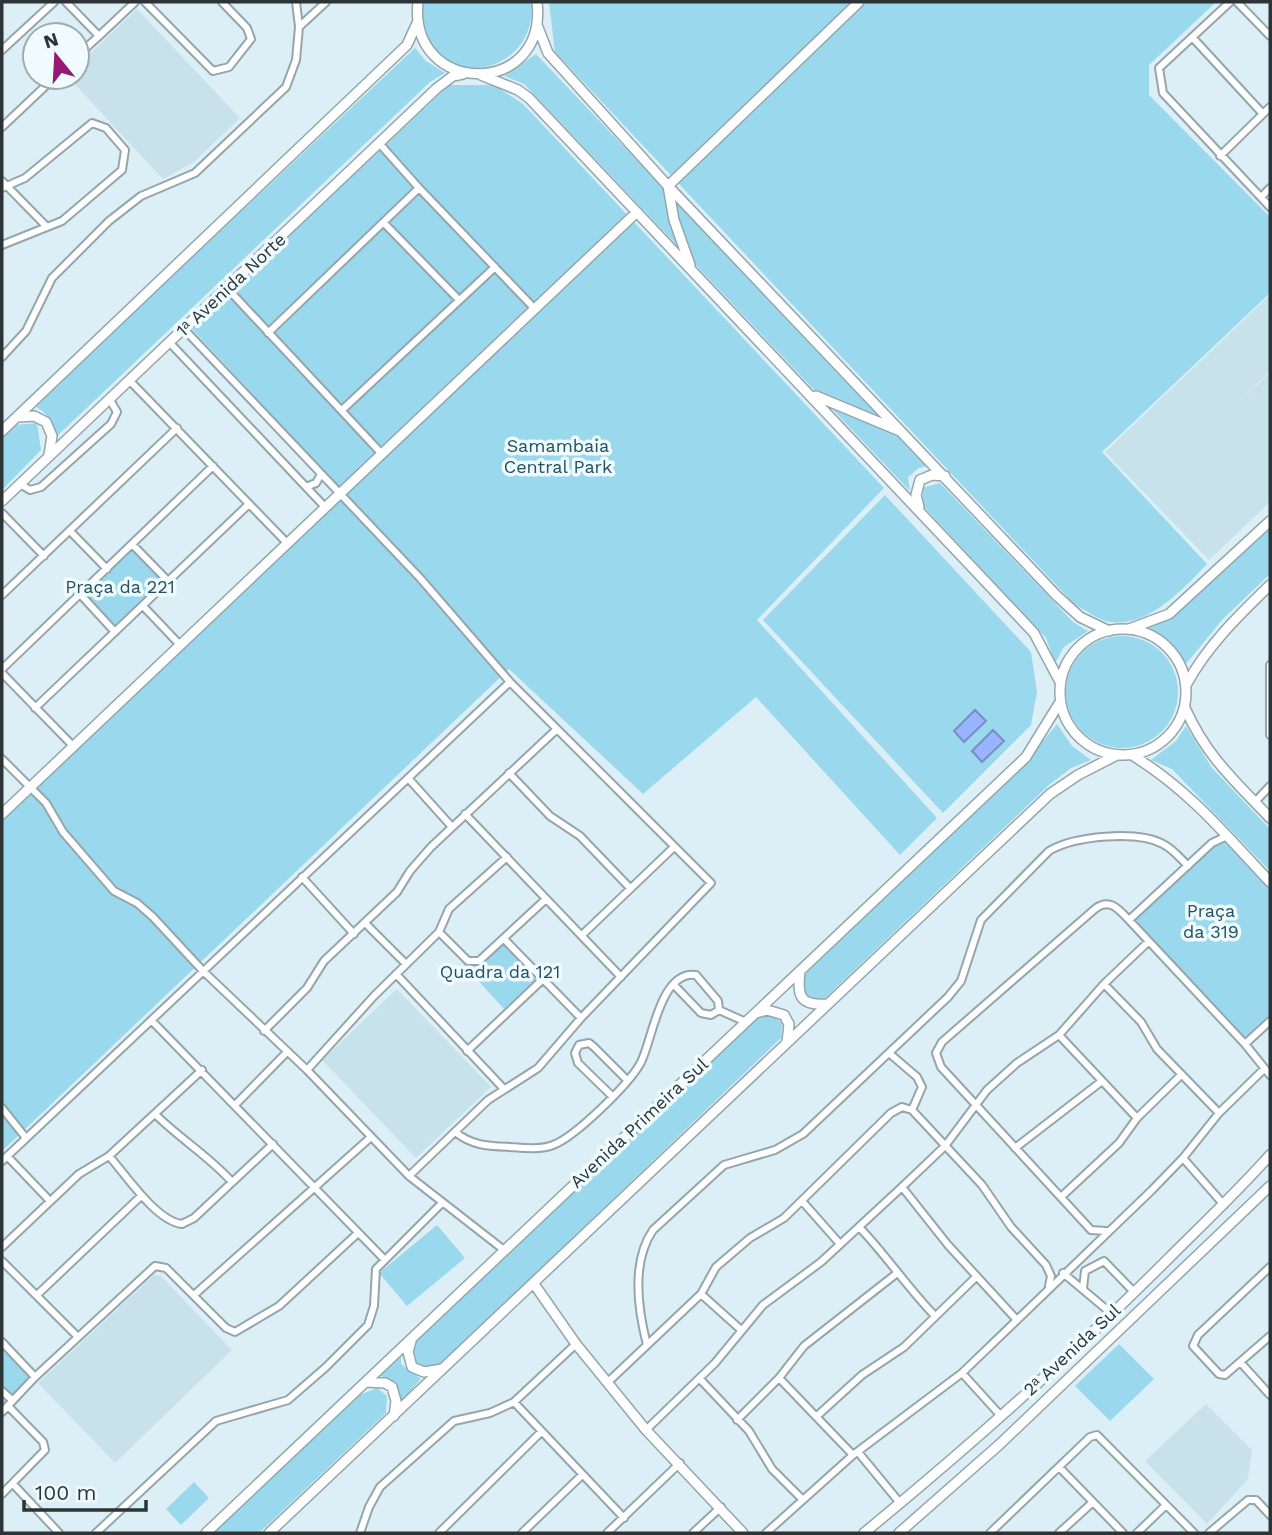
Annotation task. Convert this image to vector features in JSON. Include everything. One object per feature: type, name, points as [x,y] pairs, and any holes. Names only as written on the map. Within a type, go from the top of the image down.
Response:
[{"type":"street","points":[[2,50],[54,2]]},
{"type":"street","points":[[66,2],[99,36]]},
{"type":"street","points":[[91,43],[135,2]]},
{"type":"street","points":[[145,2],[213,71],[229,67],[251,39],[247,28],[222,2]]},
{"type":"street","points":[[2,357],[26,331],[52,278],[109,221],[141,195],[195,173],[286,87],[294,70],[299,27],[296,2]]},
{"type":"street","points":[[299,27],[326,2]]},
{"type":"street","points":[[2,431],[407,45],[417,23],[418,2]]},
{"type":"street","points":[[481,75],[502,69],[520,57],[530,44],[537,25],[537,2]]},
{"type":"street","points":[[668,186],[859,2]]},
{"type":"street","points":[[1230,2],[1159,68],[1160,83],[1163,93],[1270,207]]},
{"type":"street","points":[[1237,2],[1270,36]]},
{"type":"street","points":[[417,23],[436,56],[463,74],[481,75],[518,90],[529,98],[920,509],[1034,633],[1060,682]]},
{"type":"street","points":[[537,25],[548,53],[668,186],[1056,595],[1080,617],[1109,631]]},
{"type":"street","points":[[1192,37],[1264,114]]},
{"type":"street","name":"1ᵃ Avenida Norte","points":[[2,501],[444,82],[463,74]]},
{"type":"street","points":[[2,127],[40,91]]},
{"type":"street","points":[[1220,156],[1270,107]]},
{"type":"street","points":[[2,245],[68,217],[122,170],[125,150],[106,128],[97,123],[87,126],[47,162],[4,185],[46,226]]},
{"type":"street","points":[[379,144],[533,307]]},
{"type":"street","points":[[668,186],[674,220],[691,269]]},
{"type":"street","points":[[268,333],[419,188]]},
{"type":"street","points":[[1261,197],[1270,188]]},
{"type":"street","points":[[2,814],[181,646],[533,307],[637,212]]},
{"type":"street","points":[[384,223],[458,300]]},
{"type":"street","points":[[342,410],[495,267]]},
{"type":"street","points":[[227,288],[382,453]]},
{"type":"street","points":[[184,329],[420,578],[510,682],[711,883],[580,1018],[538,1068],[519,1082],[503,1087],[409,1176]]},
{"type":"street","points":[[170,342],[326,507]]},
{"type":"street","points":[[188,360],[193,351],[201,347]]},
{"type":"street","points":[[130,381],[287,543]]},
{"type":"street","points":[[808,392],[904,434]]},
{"type":"street","points":[[20,484],[30,491],[41,486],[111,424],[117,412],[110,400]]},
{"type":"street","points":[[17,417],[38,417],[49,425],[53,442],[49,456]]},
{"type":"street","points":[[2,595],[177,428]]},
{"type":"street","points":[[74,747],[2,671],[213,466]]},
{"type":"street","points":[[306,487],[316,483],[321,474]]},
{"type":"street","points":[[920,509],[916,495],[920,480],[932,475],[945,477]]},
{"type":"street","points":[[35,708],[249,504]]},
{"type":"street","points":[[2,513],[44,556]]},
{"type":"street","points":[[1126,629],[1157,639],[1171,651],[1181,667],[1186,685],[1185,708],[1177,725],[1165,740],[1150,750],[1132,755],[1117,755],[1093,748],[1074,733],[1060,702],[1060,682],[1075,651],[1090,638],[1169,614],[1270,521]]},
{"type":"street","points":[[70,531],[107,569]]},
{"type":"street","points":[[132,544],[169,582]]},
{"type":"street","points":[[1186,685],[1202,655],[1270,585]]},
{"type":"street","points":[[80,594],[115,632]]},
{"type":"street","points":[[143,606],[181,646]]},
{"type":"street","points":[[1270,665],[1270,735]]},
{"type":"street","points":[[49,1200],[5,1158],[510,682]]},
{"type":"street","name":"Avenida Primeira Sul","points":[[206,1533],[1026,757],[1060,702]]},
{"type":"street","points":[[1185,708],[1199,740],[1270,818]]},
{"type":"street","points":[[264,1031],[307,988],[324,961],[397,892],[418,861],[557,729]]},
{"type":"street","points":[[268,1533],[1050,794],[1078,775],[1117,755]]},
{"type":"street","points":[[1132,755],[1168,777],[1270,882]]},
{"type":"street","points":[[2,759],[46,803],[69,840],[114,891],[137,903],[153,917],[203,971],[307,1070],[409,1176],[504,1250]]},
{"type":"street","points":[[509,773],[550,816],[580,836],[630,888]]},
{"type":"street","points":[[408,778],[452,827]]},
{"type":"street","points":[[1255,802],[1270,786]]},
{"type":"street","points":[[466,814],[621,977]]},
{"type":"street","points":[[1212,843],[1219,828]]},
{"type":"street","points":[[1129,920],[1212,843],[1227,836]]},
{"type":"street","points":[[647,1346],[640,1310],[640,1259],[644,1244],[653,1230],[724,1165],[775,1150],[803,1134],[889,1053],[961,981],[976,932],[992,908],[1049,851],[1063,843],[1087,837],[1150,840],[1161,842],[1188,866]]},
{"type":"street","points":[[582,935],[674,847]]},
{"type":"street","points":[[307,1070],[439,932],[449,909],[507,857]]},
{"type":"street","points":[[302,877],[354,933]]},
{"type":"street","points":[[439,932],[472,962],[485,958],[546,899]]},
{"type":"street","points":[[1106,1231],[1091,1230],[975,1104],[938,1061],[936,1054],[942,1042],[1100,905],[1114,905],[1245,1044],[1270,1075]]},
{"type":"street","points":[[365,923],[406,964]]},
{"type":"street","points":[[505,940],[580,1018]]},
{"type":"street","points":[[646,1430],[700,1379],[763,1305],[821,1262],[902,1187],[945,1146],[975,1104],[1017,1063],[1059,1035],[1104,984],[1148,942]]},
{"type":"street","points":[[800,971],[798,988],[803,1000],[811,1005],[828,1004]]},
{"type":"street","points":[[396,974],[503,1087]]},
{"type":"street","points":[[454,1132],[473,1144],[484,1146],[545,1147],[565,1138],[613,1097],[641,1063],[655,1013],[684,977],[696,975],[718,1001],[719,1010]]},
{"type":"street","points":[[467,1051],[542,980]]},
{"type":"street","points":[[1104,984],[1141,1023],[1157,1049],[1219,1113]]},
{"type":"street","points":[[675,986],[701,1013],[711,1015],[719,1010]]},
{"type":"street","points":[[719,1010],[746,1022]]},
{"type":"street","points":[[754,1014],[767,1010],[784,1015],[789,1024],[787,1042]]},
{"type":"street","points":[[152,1021],[236,1104],[314,1189],[384,1259]]},
{"type":"street","points":[[1245,1044],[1270,1021]]},
{"type":"street","points":[[1059,1035],[1137,1118]]},
{"type":"street","points":[[613,1097],[578,1063],[575,1053],[579,1045],[589,1043],[594,1046],[627,1080]]},
{"type":"street","points":[[236,1104],[287,1052]]},
{"type":"street","points":[[889,1053],[917,1077],[922,1087],[912,1110]]},
{"type":"street","points":[[766,1533],[856,1453],[962,1373],[1183,1158],[1219,1113],[1264,1069]]},
{"type":"street","points":[[2,1247],[49,1200],[90,1165],[109,1156],[202,1070]]},
{"type":"street","points":[[1061,1197],[1119,1143],[1137,1118],[1181,1075]]},
{"type":"street","points":[[1015,1148],[1102,1081]]},
{"type":"street","points":[[607,1383],[701,1294],[716,1267],[750,1238],[775,1225],[891,1113],[902,1107],[912,1110],[982,1185],[1011,1227],[1046,1265],[1051,1276],[1049,1288]]},
{"type":"street","points":[[2,1108],[26,1138]]},
{"type":"street","points":[[155,1114],[183,1140],[209,1157],[232,1182]]},
{"type":"street","points":[[194,1294],[371,1137]]},
{"type":"street","points":[[109,1156],[141,1196],[170,1220],[182,1224],[194,1218],[273,1144]]},
{"type":"street","name":"2ᵃ Avenida Sul","points":[[864,1533],[1068,1355],[1224,1205],[1270,1155]]},
{"type":"street","points":[[1183,1158],[1224,1205]]},
{"type":"street","name":"2ᵃ Avenida Sul","points":[[898,1533],[966,1476],[1270,1186]]},
{"type":"street","points":[[902,1187],[976,1278],[1016,1319]]},
{"type":"street","points":[[37,1294],[141,1196]]},
{"type":"street","points":[[802,1201],[840,1244]]},
{"type":"street","points":[[96,1533],[216,1421],[288,1400],[327,1367],[368,1325],[373,1306],[373,1276],[384,1259],[442,1203]]},
{"type":"street","points":[[859,1227],[883,1253],[896,1274],[935,1316]]},
{"type":"street","points":[[2,1412],[35,1377],[155,1266],[163,1265],[226,1328],[241,1330],[279,1306],[358,1233]]},
{"type":"street","points":[[1176,1251],[1185,1252],[1189,1265]]},
{"type":"street","points":[[2,1261],[78,1337]]},
{"type":"street","points":[[1083,1288],[1085,1271],[1104,1261],[1134,1293]]},
{"type":"street","points":[[1270,1267],[1193,1342],[1195,1350],[1219,1374],[1228,1374],[1270,1336]]},
{"type":"street","points":[[1063,1273],[1112,1314]]},
{"type":"street","points":[[737,1420],[779,1378],[804,1346],[896,1274]]},
{"type":"street","points":[[817,1416],[862,1376],[897,1353],[976,1278]]},
{"type":"street","points":[[534,1284],[576,1343],[646,1430],[743,1533]]},
{"type":"street","points":[[701,1294],[740,1329]]},
{"type":"street","points":[[411,1339],[408,1352],[412,1367],[424,1372],[442,1369]]},
{"type":"street","points":[[2,1342],[35,1377]]},
{"type":"street","points":[[360,1533],[369,1507],[380,1488],[454,1421],[489,1413],[514,1402],[576,1343]]},
{"type":"street","points":[[1068,1355],[1068,1368],[1079,1370]]},
{"type":"street","points":[[1241,1363],[1270,1395]]},
{"type":"street","points":[[962,1373],[1001,1416]]},
{"type":"street","points":[[779,1378],[856,1453],[900,1503]]},
{"type":"street","points":[[700,1379],[749,1431],[772,1469],[802,1499]]},
{"type":"street","points":[[366,1382],[385,1383],[392,1387],[396,1401],[394,1416]]},
{"type":"street","points":[[2,1391],[45,1446],[43,1454],[2,1494]]},
{"type":"street","points":[[514,1402],[624,1518]]},
{"type":"street","points":[[439,1533],[541,1432]]},
{"type":"street","points":[[990,1533],[1090,1437],[1100,1436],[1194,1533]]},
{"type":"street","points":[[607,1533],[680,1464]]},
{"type":"street","points":[[1059,1467],[1123,1533]]},
{"type":"street","points":[[522,1533],[582,1475]]},
{"type":"street","points":[[13,1484],[49,1531],[59,1533]]},
{"type":"street","points":[[1209,1533],[1248,1500],[1256,1500],[1270,1515]]},
{"type":"street","points":[[1059,1533],[1093,1502]]},
{"type":"street","points":[[1137,1533],[1166,1505]]},
{"type":"street","points":[[693,1533],[721,1507]]},
{"type":"shaded area","points":[[137,9],[240,118],[194,162],[163,179],[81,91],[91,91],[91,53]]},
{"type":"shaded area","points":[[1270,295],[1270,371],[1237,403],[1270,373],[1270,502],[1209,560],[1105,452]]},
{"type":"shaded area","points":[[397,989],[491,1087],[416,1158],[322,1060]]},
{"type":"shaded area","points":[[154,1275],[161,1276],[232,1350],[115,1463],[38,1383]]},
{"type":"shaded area","points":[[1206,1404],[1252,1450],[1248,1479],[1207,1524],[1145,1461]]},
{"type":"green space","points":[[421,2],[531,2],[530,24],[522,42],[510,56],[493,65],[475,68],[457,66],[440,56],[427,39]]},
{"type":"green space","points":[[549,2],[1216,2],[1149,65],[1149,95],[1270,217],[1270,293],[1102,452],[1207,564],[1164,605],[1137,619],[1109,622],[1074,604],[555,52]]},
{"type":"green space","points":[[415,48],[426,61],[445,73],[430,82],[55,438],[49,419],[43,411],[34,406]]},
{"type":"green space","points":[[536,54],[927,466],[919,468],[908,477],[910,491],[524,84],[504,76]]},
{"type":"green space","name":"Samambaia Central Park","points":[[449,85],[494,85],[523,104],[884,488],[757,620],[937,818],[900,855],[756,697],[643,794],[509,669],[2,1151],[2,820],[344,493],[191,328]]},
{"type":"green space","points":[[37,423],[41,450],[2,490],[2,436],[14,425]]},
{"type":"green space","points":[[940,483],[1073,622],[1088,631],[1064,647],[1055,663],[1046,638],[924,507],[922,488]]},
{"type":"green space","points":[[885,495],[1031,652],[1037,692],[1031,725],[943,813],[763,620]]},
{"type":"green space","points":[[1270,526],[1270,574],[1222,620],[1185,665],[1169,641],[1147,629],[1179,612]]},
{"type":"green space","name":"Praça da 221","points":[[129,545],[163,581],[111,629],[77,593]]},
{"type":"green space","points":[[1122,636],[1143,640],[1161,653],[1174,671],[1178,692],[1174,713],[1161,731],[1143,744],[1122,748],[1101,744],[1083,731],[1070,713],[1066,692],[1070,671],[1083,653],[1101,640]]},
{"type":"green space","points":[[1057,724],[1072,746],[1091,760],[1071,768],[1049,785],[825,998],[808,999],[798,989],[802,977],[1030,757]]},
{"type":"green space","points":[[1186,726],[1212,768],[1270,829],[1270,871],[1172,769],[1151,760],[1176,741]]},
{"type":"green space","name":"Praça da 319","points":[[1219,833],[1270,888],[1270,1014],[1241,1041],[1127,918]]},
{"type":"green space","name":"Quadra da 121","points":[[501,940],[536,979],[504,1009],[463,964],[479,960]]},
{"type":"green space","points":[[773,1015],[782,1023],[781,1038],[441,1364],[422,1368],[412,1359],[412,1347],[430,1326],[755,1018]]},
{"type":"green space","points":[[437,1225],[465,1258],[407,1306],[379,1273]]},
{"type":"green space","points":[[1119,1344],[1154,1379],[1110,1421],[1075,1386]]},
{"type":"green space","points":[[2,1345],[32,1377],[4,1406],[2,1404]]},
{"type":"green space","points":[[401,1354],[401,1364],[421,1379],[399,1404],[399,1391],[378,1373]]},
{"type":"green space","points":[[377,1388],[387,1396],[386,1413],[259,1533],[211,1533],[357,1396]]},
{"type":"green space","points":[[194,1482],[209,1498],[181,1525],[166,1509]]},
{"type":"water","points":[[975,710],[986,721],[964,742],[954,731]]},
{"type":"water","points":[[993,730],[1004,741],[982,762],[972,751]]}]
